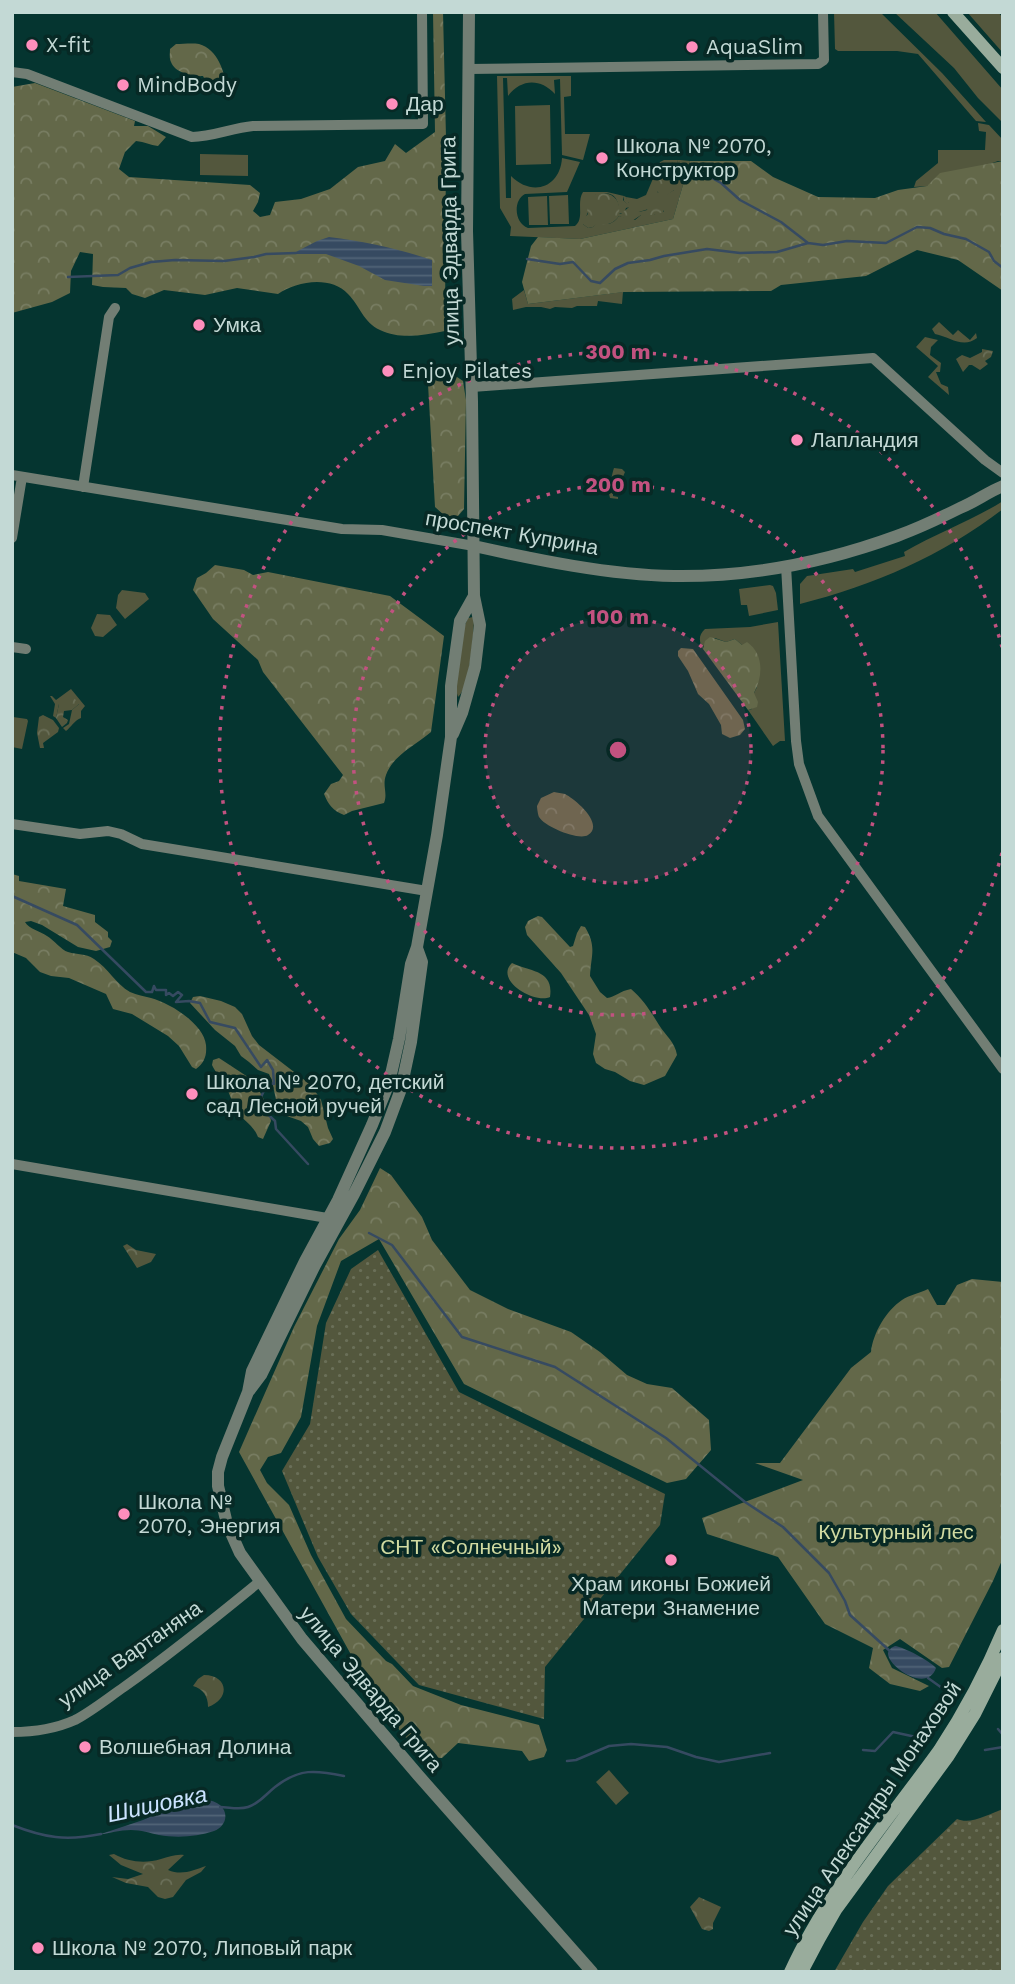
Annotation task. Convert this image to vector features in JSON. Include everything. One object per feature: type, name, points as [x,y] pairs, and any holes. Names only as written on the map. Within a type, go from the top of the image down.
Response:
[{"type":"main road","points":[[953,12],[1003,68]]},
{"type":"main road","name":"улица Александры Монаховой","points":[[790,1972],[827,1904],[955,1724],[976,1688],[1003,1630]]},
{"type":"main road","name":"улица Александры Монаховой","points":[[802,1972],[848,1892],[961,1736],[1003,1658]]},
{"type":"street","points":[[12,72],[27,74],[192,137],[250,127],[424,124],[422,12]]},
{"type":"street","name":"улица Эдварда Грига","points":[[452,737],[475,667],[480,625],[474,596],[467,231],[469,12]]},
{"type":"street","points":[[469,69],[818,64],[824,60],[823,12]]},
{"type":"street","points":[[83,487],[109,317],[115,308]]},
{"type":"street","points":[[472,387],[873,358],[985,460],[1003,473]]},
{"type":"street","points":[[12,538],[17,476]]},
{"type":"street","name":"проспект Куприна","points":[[17,476],[342,529],[382,530],[511,555],[655,575],[725,574],[786,566],[847,552],[897,536],[963,508],[1000,486]]},
{"type":"street","points":[[786,566],[796,741],[799,764],[818,816],[1003,1069]]},
{"type":"street","name":"улица Эдварда Грига","points":[[474,596],[460,621],[451,686],[452,737],[417,947],[422,962],[411,1042],[401,1089],[385,1132],[334,1219],[305,1261],[252,1371],[248,1392],[222,1457],[218,1486],[227,1524],[240,1553],[302,1639],[401,1756],[592,1972]]},
{"type":"street","points":[[12,647],[26,649]]},
{"type":"street","points":[[12,824],[80,834],[108,831],[142,844],[427,891]]},
{"type":"street","points":[[12,1164],[334,1219]]},
{"type":"street","name":"улица Вартаняна","points":[[12,1732],[54,1728],[91,1710],[154,1665],[260,1582]]},
{"type":"green space","points":[[433,12],[443,12],[446,138],[445,331],[404,336],[380,330],[374,327],[341,288],[323,282],[304,283],[278,294],[237,288],[205,295],[164,290],[145,298],[132,294],[126,288],[92,285],[93,254],[80,252],[71,271],[70,293],[52,302],[12,313],[12,87],[35,83],[135,121],[134,126],[148,126],[166,137],[158,146],[136,141],[125,152],[119,169],[129,177],[250,185],[260,193],[253,211],[260,217],[270,215],[275,202],[301,199],[330,189],[358,167],[385,161],[395,144],[406,153],[435,132]]},
{"type":"green space","points":[[834,12],[880,12],[942,73],[986,122],[976,121],[918,54],[835,49]]},
{"type":"green space","points":[[894,12],[935,12],[1003,90],[1003,123],[954,68]]},
{"type":"green space","points":[[967,12],[998,12],[1003,18],[1003,53]]},
{"type":"green space","points":[[176,44],[199,44],[211,51],[222,69],[227,90],[214,89],[203,76],[190,75],[176,69],[171,62],[170,49]]},
{"type":"green space","points":[[497,76],[571,76],[571,96],[564,97],[565,134],[590,134],[583,160],[562,155],[560,79],[554,80],[555,94],[543,85],[531,83],[519,86],[508,96],[507,78],[503,78],[506,198],[511,198],[511,176],[528,186],[544,186],[556,176],[562,158],[580,162],[567,192],[525,194],[521,197],[517,211],[523,225],[528,228],[575,226],[579,219],[583,192],[607,192],[624,196],[623,200],[630,207],[626,208],[624,214],[619,213],[618,202],[613,196],[606,193],[595,195],[583,224],[588,228],[596,223],[612,223],[619,216],[635,220],[641,215],[663,212],[658,206],[639,212],[626,197],[637,199],[646,195],[660,162],[678,160],[672,177],[669,175],[657,192],[666,195],[674,190],[674,179],[679,171],[680,160],[690,161],[673,219],[580,239],[510,236],[511,227],[500,208]]},
{"type":"green space","points":[[550,105],[551,164],[516,165],[515,106]]},
{"type":"green space","points":[[978,123],[989,125],[1003,140],[1003,161],[927,186],[914,187],[916,181],[938,163],[938,150],[985,150],[986,132],[979,131]]},
{"type":"green space","points":[[200,154],[248,155],[248,176],[200,175]]},
{"type":"green space","points":[[678,160],[679,171],[674,179],[674,190],[666,196],[657,192],[655,181],[662,175],[672,177]]},
{"type":"green space","points":[[690,161],[751,161],[773,177],[818,197],[875,198],[898,190],[927,186],[940,173],[1003,161],[1003,291],[958,260],[917,250],[866,276],[781,285],[771,291],[624,292],[528,304],[522,282],[531,246],[538,237],[580,239],[673,219]]},
{"type":"green space","points":[[598,193],[614,197],[621,214],[629,207],[624,196],[629,203],[638,203],[639,212],[647,210],[651,205],[662,205],[664,209],[654,215],[641,215],[632,221],[619,216],[609,224],[596,224],[588,228],[582,220],[588,214],[588,202]]},
{"type":"green space","points":[[568,195],[569,224],[550,224],[549,196]]},
{"type":"green space","points":[[547,196],[548,225],[529,225],[528,197]]},
{"type":"green space","points":[[524,290],[528,304],[623,292],[622,304],[598,301],[597,306],[550,309],[526,307],[513,310],[512,299]]},
{"type":"green space","points":[[939,322],[953,335],[958,330],[970,340],[976,333],[977,338],[972,341],[962,342],[935,334],[932,329]]},
{"type":"green space","points":[[925,337],[938,340],[931,347],[930,355],[941,363],[940,372],[936,372],[941,384],[948,387],[949,395],[928,377],[938,366],[916,347]]},
{"type":"green space","points":[[982,349],[993,351],[991,357],[985,361],[988,364],[980,370],[969,365],[963,372],[956,359],[962,355],[970,358],[982,352]]},
{"type":"green space","points":[[451,373],[463,381],[466,400],[464,509],[458,516],[445,516],[435,507],[428,384],[438,375]]},
{"type":"green space","points":[[614,468],[625,472],[622,479],[624,486],[620,492],[613,491],[613,496],[618,499],[610,498],[608,490]]},
{"type":"green space","points":[[1003,501],[1003,509],[931,555],[881,578],[800,604],[800,584],[807,576],[853,569],[855,572],[905,556],[904,552]]},
{"type":"green space","points":[[215,565],[244,570],[253,575],[268,572],[390,596],[444,636],[431,732],[399,756],[389,768],[385,779],[384,803],[344,815],[329,804],[324,794],[331,784],[339,781],[343,775],[263,672],[258,660],[213,619],[193,590],[197,578]]},
{"type":"green space","points":[[770,585],[776,593],[778,610],[749,616],[747,605],[741,605],[739,589]]},
{"type":"green space","points":[[122,590],[145,593],[149,599],[125,619],[116,608],[118,595]]},
{"type":"green space","points":[[97,614],[110,615],[117,625],[103,637],[95,636],[91,628]]},
{"type":"green space","points":[[473,617],[468,673],[458,697],[456,690],[464,627],[468,618]]},
{"type":"green space","points":[[778,622],[785,741],[773,746],[748,710],[752,709],[757,687],[742,645],[735,639],[726,642],[715,638],[703,646],[703,649],[700,639],[705,629],[750,627]]},
{"type":"green space","points":[[710,637],[726,642],[735,639],[742,645],[747,642],[753,647],[760,666],[754,693],[757,707],[748,710],[703,649],[705,641]]},
{"type":"green space","points":[[681,648],[693,649],[743,720],[745,729],[740,735],[730,738],[722,734],[721,725],[709,704],[698,694],[678,656]]},
{"type":"green space","points":[[71,689],[85,706],[81,711],[81,718],[66,731],[63,728],[69,724],[72,710],[79,704],[59,704],[56,718],[53,716],[55,704],[50,696],[56,700]]},
{"type":"green space","points":[[71,694],[79,704],[72,710],[64,711],[63,717],[68,720],[62,727],[56,718],[59,704]]},
{"type":"green space","points":[[43,715],[53,720],[59,728],[58,732],[43,743],[44,748],[40,748],[37,733],[39,717]]},
{"type":"green space","points":[[13,717],[28,721],[22,749],[12,747]]},
{"type":"green space","points":[[554,792],[570,797],[587,812],[593,825],[588,835],[577,836],[562,832],[542,821],[537,806],[541,798]]},
{"type":"green space","points":[[12,874],[19,876],[19,881],[66,889],[63,906],[95,915],[95,922],[108,932],[112,941],[110,947],[96,951],[78,947],[42,925],[25,922],[65,951],[94,959],[130,992],[159,1001],[185,1015],[204,1037],[206,1053],[199,1067],[192,1067],[179,1046],[168,1036],[132,1014],[113,1009],[106,994],[69,978],[40,972],[26,958],[12,952]]},
{"type":"green space","points":[[538,916],[570,947],[573,946],[581,926],[585,927],[592,946],[590,976],[600,992],[607,998],[631,989],[674,1046],[677,1055],[665,1076],[644,1085],[630,1081],[596,1063],[593,1054],[596,1034],[589,1015],[561,973],[527,935],[525,927],[528,921]]},
{"type":"green space","points":[[512,963],[545,977],[550,988],[550,997],[535,997],[518,989],[508,976]]},
{"type":"green space","points":[[200,996],[235,1007],[242,1014],[259,1045],[311,1085],[321,1100],[333,1139],[330,1143],[319,1146],[308,1127],[278,1109],[269,1074],[258,1070],[241,1056],[235,1046],[215,1030],[190,1003],[193,997]]},
{"type":"green space","points":[[219,1058],[257,1086],[271,1121],[263,1139],[258,1137],[240,1115],[225,1084],[213,1068],[213,1060]]},
{"type":"green space","points":[[380,1168],[391,1175],[422,1217],[432,1240],[470,1290],[508,1309],[571,1332],[627,1375],[647,1384],[672,1388],[709,1420],[711,1450],[686,1479],[667,1483],[464,1384],[379,1239],[341,1261],[317,1326],[301,1417],[281,1453],[268,1457],[260,1470],[267,1483],[289,1505],[311,1555],[346,1619],[413,1686],[461,1705],[539,1725],[547,1750],[544,1757],[529,1761],[522,1751],[458,1743],[442,1758],[422,1757],[372,1697],[239,1452],[294,1327],[339,1239],[360,1210]]},
{"type":"green space","points":[[127,1244],[136,1250],[156,1254],[151,1262],[137,1268],[123,1246]]},
{"type":"green space","name":"СНТ «Солнечный»","points":[[378,1250],[459,1392],[665,1494],[660,1525],[545,1667],[544,1719],[419,1685],[351,1614],[318,1557],[282,1471],[310,1424],[326,1323],[351,1269]]},
{"type":"green space","name":"Культурный лес","points":[[972,1279],[1003,1282],[1003,1558],[949,1667],[942,1668],[900,1639],[883,1650],[892,1668],[929,1686],[920,1691],[890,1684],[869,1668],[873,1648],[825,1624],[778,1557],[707,1534],[702,1518],[803,1480],[755,1463],[780,1463],[851,1368],[871,1352],[877,1330],[896,1305],[928,1289],[937,1305],[945,1305],[957,1285]]},
{"type":"green space","points":[[204,1675],[218,1679],[224,1688],[220,1699],[208,1707],[204,1694],[193,1686]]},
{"type":"green space","points":[[609,1770],[629,1793],[616,1805],[596,1782]]},
{"type":"green space","points":[[1003,1809],[1003,1972],[834,1972],[888,1886],[957,1819],[974,1820]]},
{"type":"green space","points":[[109,1855],[143,1862],[184,1855],[168,1870],[178,1872],[206,1866],[186,1880],[173,1897],[165,1899],[158,1897],[148,1887],[112,1877],[128,1879],[143,1874],[121,1865]]},
{"type":"green space","points":[[699,1897],[721,1907],[713,1929],[709,1931],[702,1929],[690,1907]]},
{"type":"water","points":[[329,237],[381,246],[432,260],[432,286],[385,280],[359,266],[326,254],[292,254]]},
{"type":"water","points":[[895,1646],[923,1658],[936,1668],[925,1678],[908,1675],[889,1658],[888,1653]]},
{"type":"water","points":[[193,1799],[210,1800],[220,1805],[225,1812],[221,1827],[207,1833],[187,1836],[166,1836],[131,1830],[98,1835],[143,1820]]},
{"type":"waterway","points":[[703,173],[721,183],[740,200],[781,222],[808,243]]},
{"type":"waterway","points":[[527,259],[560,264],[573,262],[591,281],[600,283],[615,269],[628,263],[664,256],[707,249],[740,253],[777,252],[808,243],[886,243],[917,227],[930,228],[966,239],[989,252],[994,261],[1003,268]]},
{"type":"waterway","points":[[68,277],[118,275],[130,268],[151,262],[224,261],[266,254],[296,253]]},
{"type":"waterway","points":[[12,896],[77,925],[146,992],[152,992],[154,986],[156,990],[166,990],[166,995],[169,993],[173,996],[178,992],[182,995],[176,1002],[200,1003],[210,1022],[235,1028],[261,1067],[267,1060],[273,1070],[274,1084],[269,1083],[257,1104],[275,1121],[276,1129],[308,1164]]},
{"type":"waterway","points":[[369,1233],[392,1245],[462,1337],[555,1367],[666,1438],[745,1502],[783,1527],[829,1573],[850,1615],[891,1652]]},
{"type":"waterway","points":[[928,1678],[942,1688]]},
{"type":"waterway","points":[[998,1729],[1003,1735]]},
{"type":"waterway","points":[[863,1750],[875,1751],[893,1732],[916,1737]]},
{"type":"waterway","points":[[567,1761],[609,1746],[631,1744],[667,1747],[719,1762],[770,1753]]},
{"type":"waterway","points":[[985,1750],[1003,1747]]},
{"type":"waterway","name":"Шишовка","points":[[220,1807],[248,1807],[292,1776],[308,1772],[344,1776]]},
{"type":"waterway","name":"Шишовка","points":[[12,1825],[56,1837],[101,1834]]},
{"type":"place","name":"X-fit","points":[[32,45]]},
{"type":"place","name":"AquaSlim","points":[[692,47]]},
{"type":"place","name":"MindBody","points":[[123,85]]},
{"type":"place","name":"Дар","points":[[392,104]]},
{"type":"place","name":"Школа № 2070, Конструктор","points":[[602,158]]},
{"type":"place","name":"Умка","points":[[199,325]]},
{"type":"place","name":"Enjoy Pilates","points":[[388,371]]},
{"type":"place","name":"Лапландия","points":[[797,440]]},
{"type":"place","name":"Школа № 2070, детский сад Лесной ручей","points":[[192,1094]]},
{"type":"place","name":"Школа № 2070, Энергия","points":[[124,1514]]},
{"type":"place","name":"Храм иконы Божией Матери Знамение","points":[[671,1560]]},
{"type":"place","name":"Волшебная Долина","points":[[85,1747]]},
{"type":"place","name":"Школа № 2070, Липовый парк","points":[[38,1948]]}]
